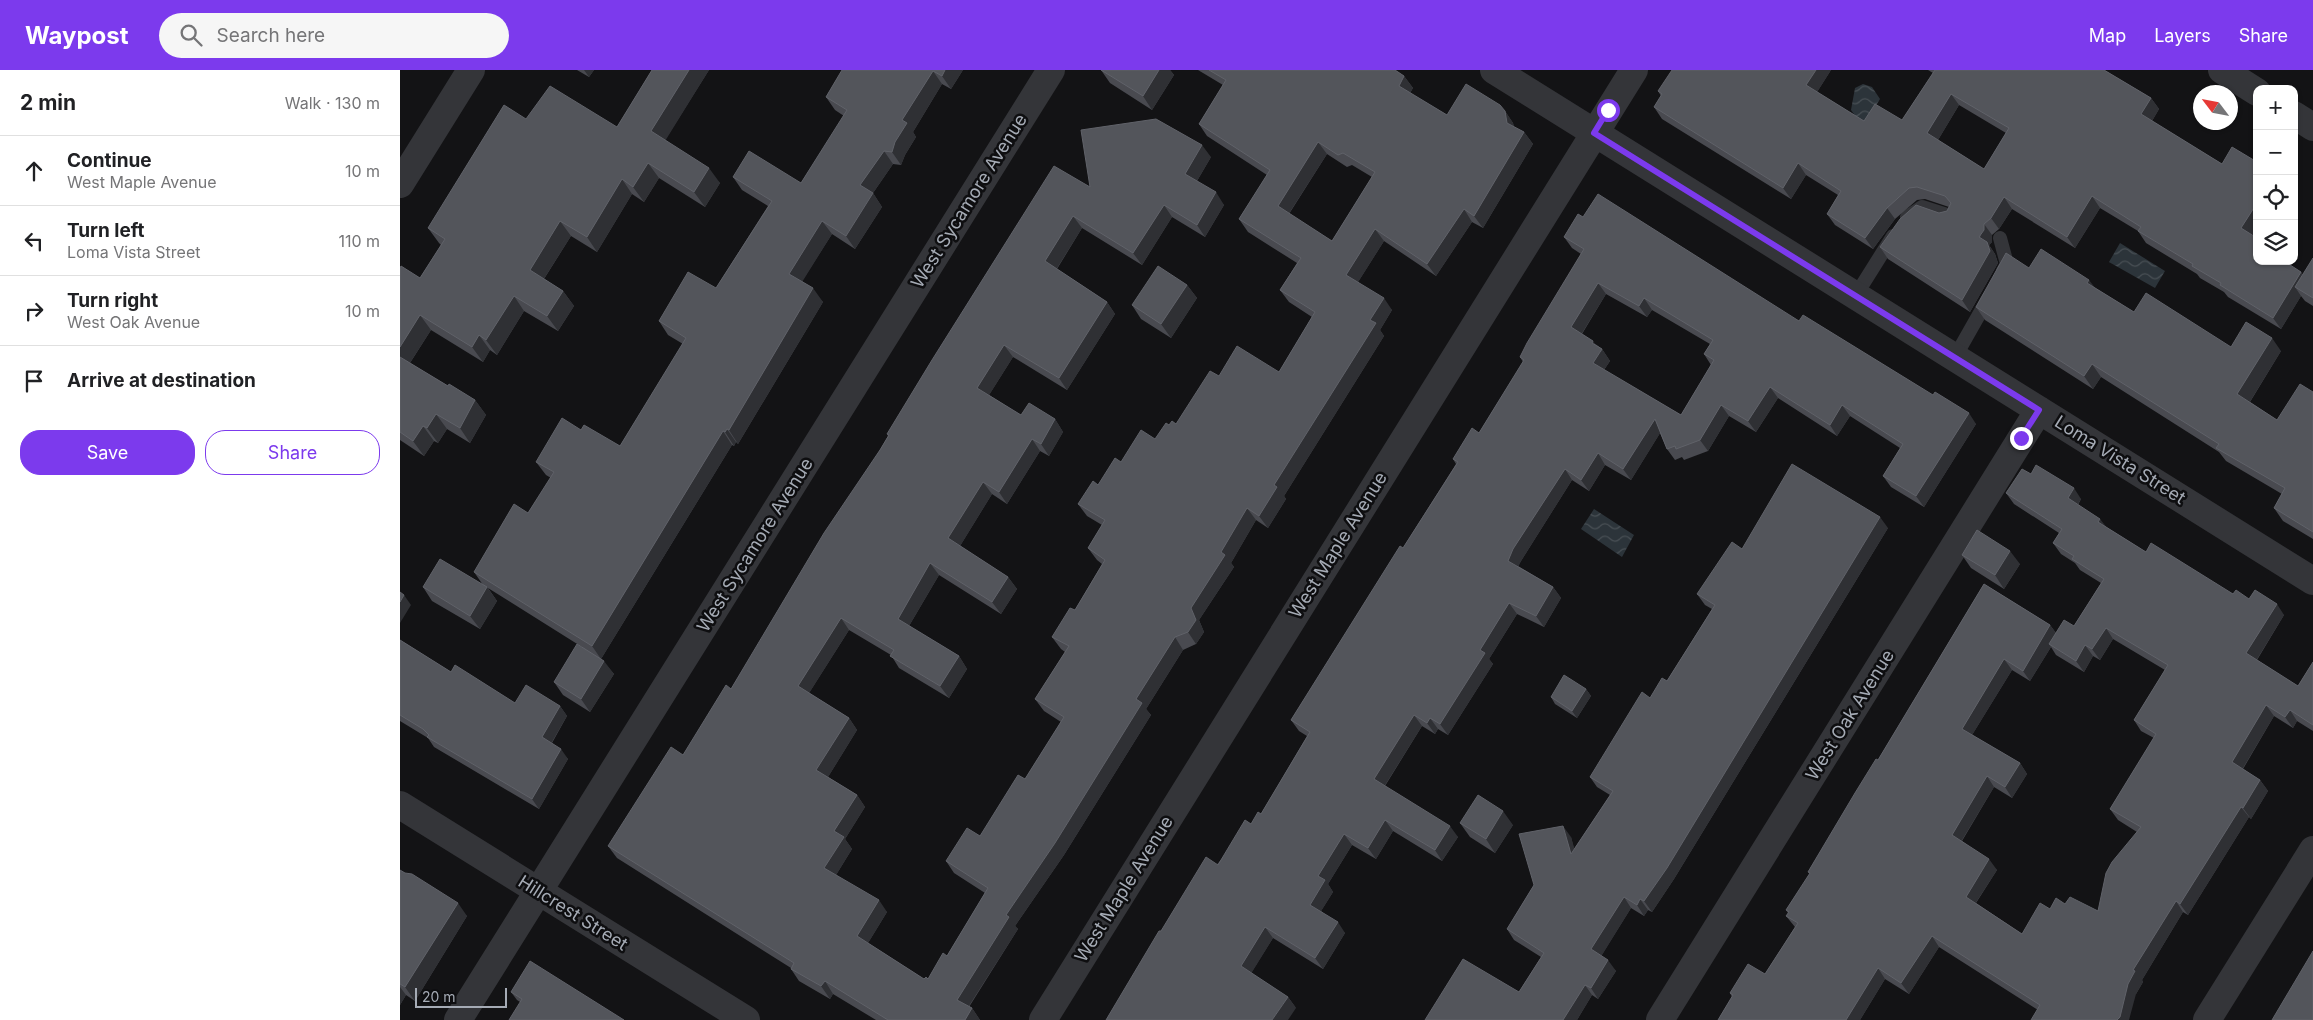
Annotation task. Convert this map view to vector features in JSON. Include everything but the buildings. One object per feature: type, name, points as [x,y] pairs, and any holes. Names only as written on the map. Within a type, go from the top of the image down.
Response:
[{"type":"street","points":[[400,184],[471,70]]},
{"type":"street","name":"West Sycamore Avenue","points":[[458,1020],[1051,70]]},
{"type":"street","name":"Loma Vista Street","points":[[1494,70],[2313,581]]},
{"type":"street","name":"West Maple Avenue","points":[[1043,1020],[1634,70]]},
{"type":"street","points":[[2222,70],[2253,89]]},
{"type":"street","points":[[2298,118],[2313,127]]},
{"type":"street","name":"West Oak Avenue","points":[[1660,1020],[2039,410]]},
{"type":"street","name":"Hillcrest Street","points":[[400,805],[746,1020]]},
{"type":"street","points":[[2206,1020],[2313,850]]},
{"type":"lane","points":[[1856,295],[1892,237],[1909,215],[1922,206],[1950,216]]},
{"type":"lane","points":[[1955,357],[2007,264],[2000,238]]},
{"type":"water","points":[[1863,84],[1872,87],[1880,99],[1863,127],[1851,110],[1855,88]]},
{"type":"water","points":[[2120,243],[2165,271],[2155,288],[2109,262]]},
{"type":"water","points":[[1594,509],[1634,535],[1622,557],[1581,529]]},
{"type":"route","points":[[1608,110],[1594,133],[2039,410],[2021,438]]}]
